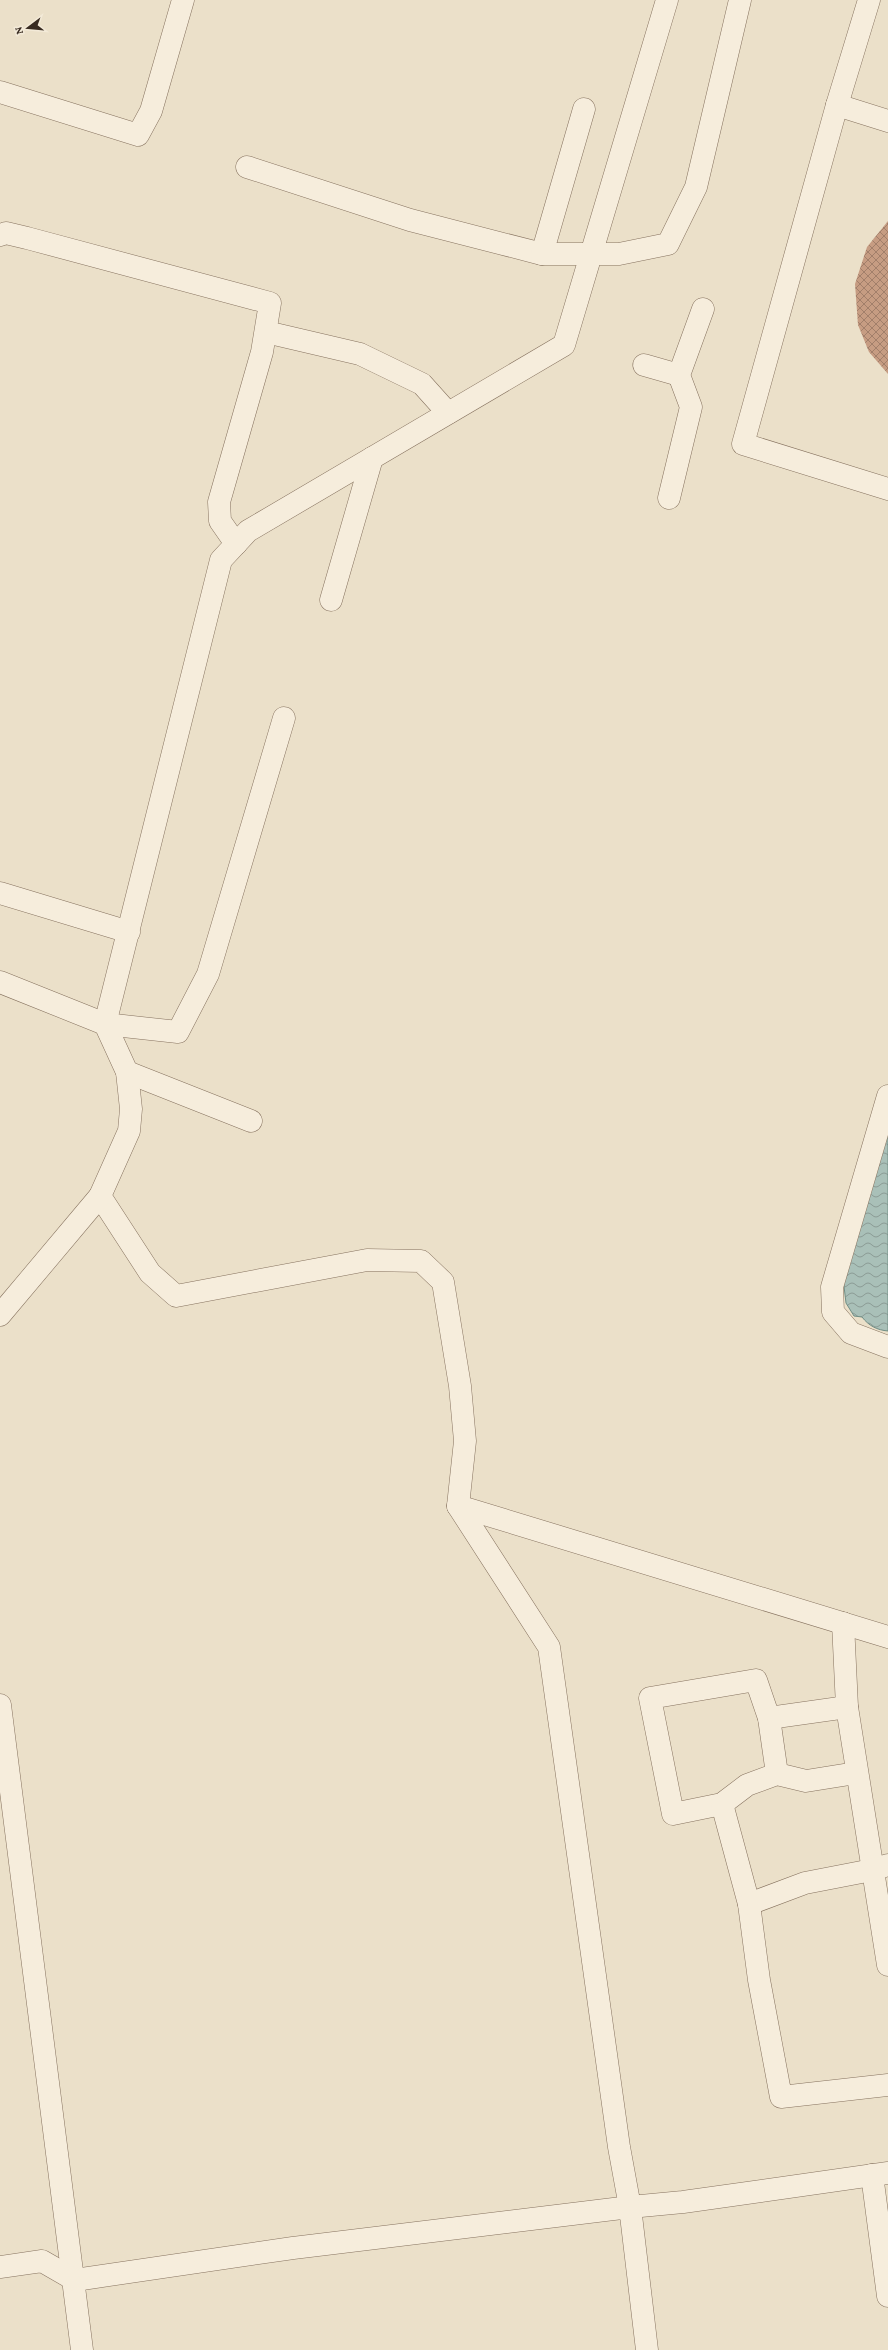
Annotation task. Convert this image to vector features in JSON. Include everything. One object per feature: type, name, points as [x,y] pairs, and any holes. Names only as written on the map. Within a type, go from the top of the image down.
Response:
[{"type":"lane","points":[[0,92],[138,135],[151,111],[183,0]]},
{"type":"lane","points":[[0,1315],[100,1196],[129,1131],[131,1109],[127,1072],[105,1024],[222,560],[248,531],[564,345],[667,0]]},
{"type":"lane","points":[[247,167],[410,220],[542,254],[619,254],[668,244],[696,187],[740,0]]},
{"type":"lane","points":[[869,0],[837,105],[743,444],[888,489]]},
{"type":"lane","points":[[837,105],[888,121]]},
{"type":"lane","points":[[542,254],[584,109]]},
{"type":"lane","points":[[0,235],[6,233],[27,238],[270,303],[266,332],[249,400],[219,502],[220,521],[236,544]]},
{"type":"lane","points":[[669,498],[691,407],[679,375],[703,309]]},
{"type":"lane","points":[[266,332],[360,354],[422,384],[448,413]]},
{"type":"lane","points":[[644,365],[679,375]]},
{"type":"lane","points":[[331,600],[372,458]]},
{"type":"lane","points":[[0,982],[105,1024],[178,1032],[208,974],[284,718]]},
{"type":"lane","points":[[0,893],[129,932]]},
{"type":"lane","points":[[127,1072],[251,1121]]},
{"type":"lane","points":[[888,1096],[832,1287],[833,1312],[851,1333],[888,1347]]},
{"type":"lane","points":[[100,1196],[150,1273],[176,1296],[367,1260],[421,1261],[443,1282],[460,1386],[465,1441],[458,1506],[549,1647],[619,2147],[630,2207],[647,2350]]},
{"type":"lane","points":[[458,1506],[888,1637]]},
{"type":"lane","points":[[843,1623],[848,1707],[856,1773],[880,1867],[888,1966]]},
{"type":"lane","points":[[777,1774],[770,1718],[756,1680],[650,1698],[673,1814],[722,1804],[747,1785],[777,1774],[806,1781],[856,1773]]},
{"type":"lane","points":[[0,1705],[4,1765],[75,2280],[82,2350]]},
{"type":"lane","points":[[770,1718],[848,1707]]},
{"type":"lane","points":[[722,1804],[749,1904],[759,1980],[781,2097],[888,2085]]},
{"type":"lane","points":[[749,1904],[805,1883],[880,1867]]},
{"type":"lane","points":[[0,2267],[42,2261],[75,2280],[293,2248],[630,2207],[684,2202],[880,2174],[888,2296]]},
{"type":"water","points":[[888,1115],[888,1331],[880,1330],[874,1327],[867,1323],[862,1317],[854,1316],[846,1303],[843,1278]]},
{"type":"building","points":[[888,221],[888,374],[869,352],[858,325],[855,284],[867,247]]}]
